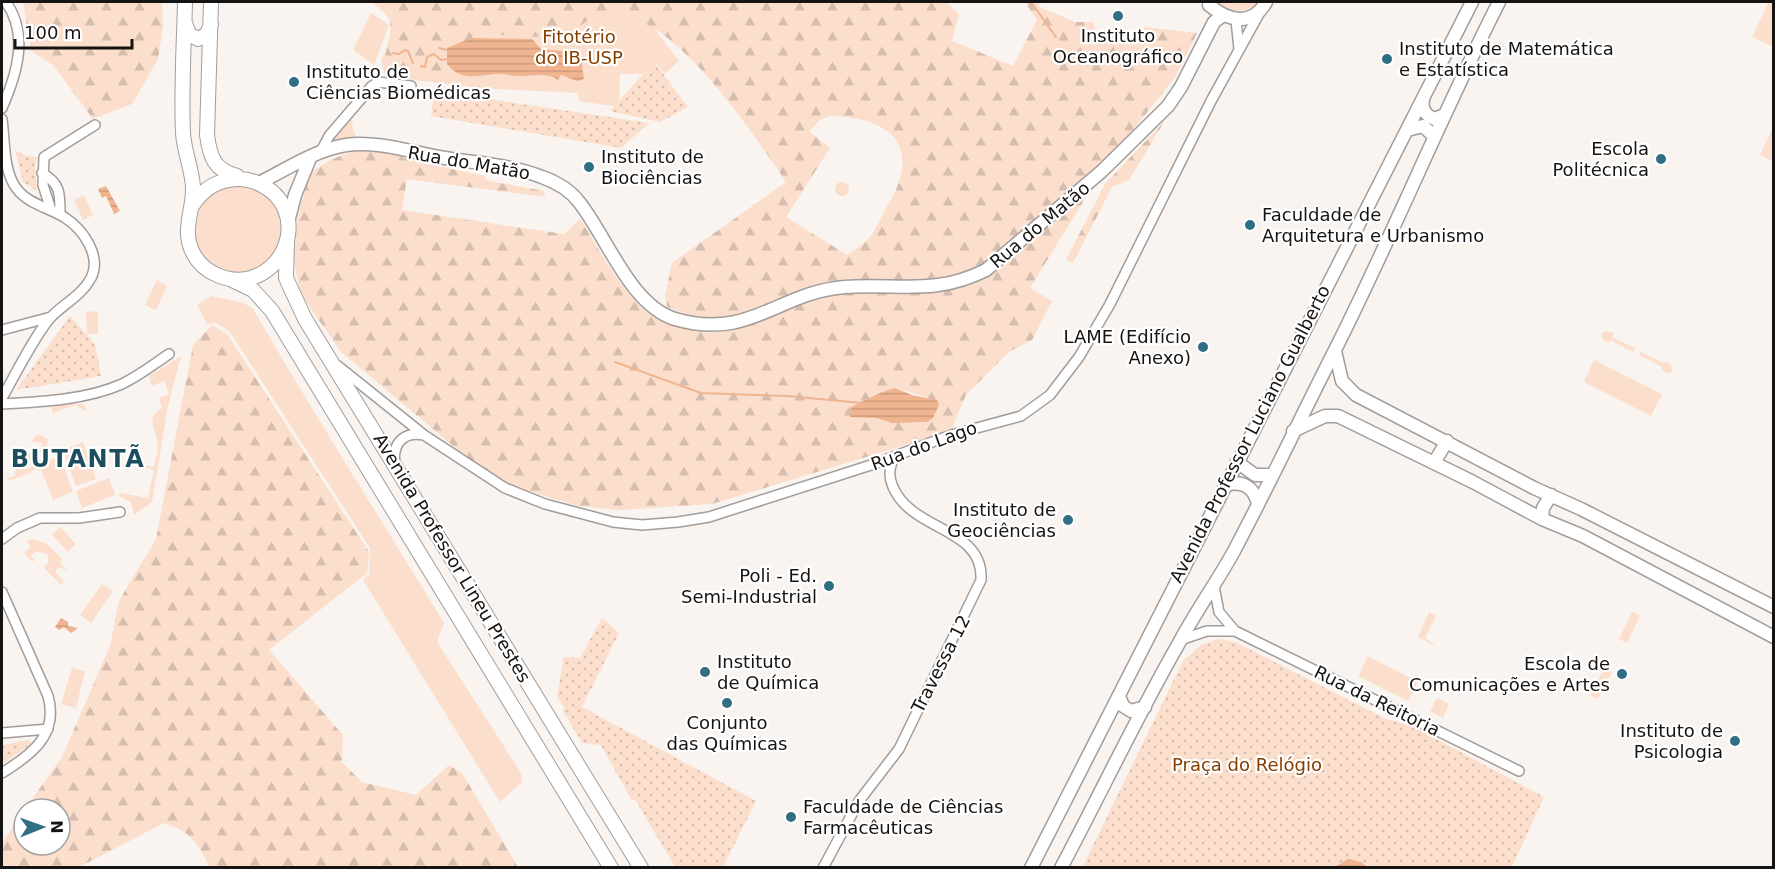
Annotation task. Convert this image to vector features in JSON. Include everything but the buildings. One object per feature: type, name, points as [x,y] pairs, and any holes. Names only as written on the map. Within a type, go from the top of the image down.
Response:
[{"type":"main road","points":[[185,2],[183,136],[193,186],[187,223],[188,239],[193,254],[202,266],[216,275],[230,279],[252,278],[270,268],[283,251],[288,224],[282,204],[253,181],[224,173],[211,159],[207,135],[211,2]]},
{"type":"main road","points":[[185,21],[189,34],[198,39],[207,34],[211,24]]},
{"type":"main road","points":[[184,63],[192,54],[199,53],[210,63]]},
{"type":"main road","points":[[191,208],[197,198],[214,183],[225,179],[253,181]]},
{"type":"main road","name":"Avenida Professor Lineu Prestes","points":[[286,241],[289,288],[331,361],[641,867]]},
{"type":"main road","name":"Avenida Professor Lineu Prestes","points":[[230,279],[253,290],[264,299],[611,867]]},
{"type":"main road","points":[[399,518],[401,510],[407,504],[419,505]]},
{"type":"street","points":[[2,108],[17,66],[16,17],[6,2]]},
{"type":"street","name":"Avenida Professor Luciano Gualberto","points":[[1031,867],[1472,2]]},
{"type":"street","name":"Avenida Professor Luciano Gualberto","points":[[1061,867],[1180,640],[1214,586],[1258,504],[1292,432],[1335,351],[1379,255],[1398,221],[1442,117],[1499,2]]},
{"type":"street","points":[[1208,4],[1222,16],[1236,20],[1247,19],[1263,7]]},
{"type":"street","name":"Rua do Matão","points":[[1203,39],[1208,4]]},
{"type":"street","name":"Rua do Lago","points":[[331,361],[424,435],[506,488],[545,504],[613,522],[642,525],[709,517],[871,465],[951,435],[1021,416],[1050,395],[1079,357],[1110,304],[1199,126],[1263,7]]},
{"type":"street","name":"Rua do Matão","points":[[253,181],[345,145],[363,144],[526,172],[543,177],[567,189],[579,201],[633,286],[654,307],[672,318],[705,326],[724,326],[742,322],[825,290],[844,287],[945,286],[987,270],[1096,177],[1155,119],[1181,87],[1203,39],[1214,21],[1222,16]]},
{"type":"street","points":[[1236,20],[1239,49]]},
{"type":"street","points":[[288,224],[295,195],[316,155],[329,136],[372,86],[378,82],[411,86]]},
{"type":"street","points":[[1423,100],[1423,108],[1427,115],[1435,119],[1442,117]]},
{"type":"street","points":[[2,119],[9,171],[15,187],[29,199],[56,212],[76,228],[92,247],[95,262],[88,284],[72,301],[51,316],[2,330]]},
{"type":"street","points":[[56,212],[42,173],[43,161],[48,152],[94,125]]},
{"type":"street","points":[[1407,130],[1423,126],[1434,136]]},
{"type":"street","points":[[42,173],[54,180],[60,191],[56,212]]},
{"type":"street","points":[[2,398],[51,316]]},
{"type":"street","points":[[1335,351],[1342,381],[1356,395],[1534,488],[1773,607]]},
{"type":"street","points":[[2,404],[33,402],[102,391],[122,384],[169,354]]},
{"type":"street","points":[[1292,432],[1325,416],[1338,416],[1542,519],[1583,536],[1773,636]]},
{"type":"street","points":[[395,466],[395,448],[398,442],[410,434],[424,435]]},
{"type":"street","points":[[1434,463],[1447,441]]},
{"type":"street","points":[[890,480],[890,466],[896,456]]},
{"type":"street","points":[[1237,462],[1255,475],[1272,475]]},
{"type":"street","name":"Travessa 12","points":[[823,867],[859,801],[899,748],[981,580],[978,558],[968,546],[908,510],[890,480],[871,465]]},
{"type":"street","points":[[1226,485],[1233,483],[1246,486],[1256,496],[1258,504]]},
{"type":"street","points":[[1524,510],[1533,504],[1534,488]]},
{"type":"street","points":[[1542,519],[1543,508],[1551,495]]},
{"type":"street","points":[[2,539],[17,528],[40,518],[79,518],[120,512]]},
{"type":"street","points":[[1630,561],[1640,552],[1640,540]]},
{"type":"street","points":[[1649,572],[1648,561],[1659,549]]},
{"type":"street","name":"Rua da Reitoria","points":[[1214,586],[1219,612],[1235,631],[1519,771]]},
{"type":"street","points":[[2,592],[48,696],[51,713],[48,729],[38,749],[2,773]]},
{"type":"street","name":"Rua da Reitoria","points":[[1180,640],[1207,631],[1235,631]]},
{"type":"street","points":[[1119,696],[1124,706],[1131,711],[1145,707]]},
{"type":"street","points":[[1110,713],[1123,714],[1134,728]]},
{"type":"street","points":[[2,733],[48,729]]},
{"type":"green space","points":[[23,2],[162,2],[163,27],[158,59],[132,104],[93,119],[53,65],[31,51]]},
{"type":"green space","points":[[373,2],[947,2],[959,14],[952,41],[1013,66],[1037,20],[1025,2],[1037,2],[1040,7],[1075,22],[1093,22],[1095,32],[1141,39],[1144,27],[1197,33],[1176,76],[1124,141],[988,263],[960,276],[928,283],[857,280],[828,283],[731,317],[703,318],[667,307],[665,296],[672,263],[786,182],[740,116],[681,49],[660,33],[637,20],[600,16],[587,21],[570,33],[556,37],[491,35],[474,37],[458,46],[448,81],[389,71],[386,65],[386,52],[390,32],[389,19]],"holes":[[[831,116],[854,118],[873,123],[887,131],[897,142],[902,155],[902,171],[896,189],[874,232],[864,243],[847,255],[786,217],[830,148],[809,131],[821,119]]]},
{"type":"green space","name":"Fitotério do IB-USP","points":[[634,2],[679,61],[665,74],[655,62],[642,74],[620,74],[619,107],[579,101],[578,93],[478,88],[385,76],[381,59],[391,41]]},
{"type":"green space","points":[[1215,2],[1257,2],[1242,11],[1231,11]]},
{"type":"green space","points":[[1769,2],[1773,2],[1773,47],[1752,37]]},
{"type":"green space","points":[[371,13],[389,25],[374,65],[353,50]]},
{"type":"green space","points":[[654,62],[688,107],[660,122],[610,111]]},
{"type":"green space","points":[[434,91],[649,123],[621,148],[431,116]]},
{"type":"green space","points":[[352,119],[353,130],[358,140],[330,141]]},
{"type":"green space","points":[[1164,122],[1129,180],[1112,187],[1073,263],[1066,260],[1105,184]]},
{"type":"green space","points":[[1773,127],[1773,162],[1760,155]]},
{"type":"green space","points":[[358,149],[385,151],[410,160],[485,176],[485,180],[544,191],[545,197],[407,179],[402,210],[564,234],[580,219],[615,276],[649,314],[675,326],[711,332],[734,329],[808,300],[839,293],[936,291],[974,283],[1003,266],[1041,229],[1091,189],[1030,288],[1052,301],[1032,340],[1009,352],[966,395],[952,428],[932,437],[712,504],[620,510],[579,506],[508,485],[477,466],[340,351],[301,291],[294,258],[297,223],[310,173],[330,160]],"holes":[[[895,388],[935,402],[939,405],[935,414],[928,421],[915,423],[865,416],[882,392]]]},
{"type":"green space","points":[[15,150],[24,155],[37,157],[35,168],[37,191],[23,182]]},
{"type":"green space","points":[[842,182],[847,184],[849,189],[847,194],[842,196],[837,194],[835,189],[837,184]]},
{"type":"green space","points":[[238,183],[255,186],[270,196],[280,211],[283,228],[280,245],[270,260],[255,270],[238,273],[221,270],[206,260],[196,245],[193,228],[196,211],[206,196],[221,186]]},
{"type":"green space","points":[[84,195],[93,215],[83,220],[74,200]]},
{"type":"green space","points":[[157,280],[167,286],[156,310],[145,305]]},
{"type":"green space","points":[[211,296],[244,303],[253,309],[444,623],[437,642],[521,773],[522,782],[500,802],[363,580],[369,574],[370,548],[230,332],[216,323],[207,324],[197,305]]},
{"type":"green space","points":[[98,311],[98,334],[87,334],[86,312]]},
{"type":"green space","points":[[70,316],[95,344],[101,376],[16,390]]},
{"type":"green space","points":[[212,325],[227,334],[369,552],[367,573],[269,650],[343,735],[342,762],[362,782],[416,795],[449,765],[462,773],[518,867],[210,867],[193,839],[181,830],[164,823],[79,867],[2,867],[2,843],[12,828],[12,857],[72,857],[72,797],[34,797],[62,757],[110,646],[119,601],[156,539],[193,345]]},
{"type":"green space","points":[[1604,331],[1614,333],[1612,337],[1635,348],[1633,352],[1610,340],[1609,343],[1602,339],[1601,334]]},
{"type":"green space","points":[[1641,352],[1671,364],[1672,372],[1661,370],[1662,367],[1639,355]]},
{"type":"green space","points":[[181,356],[168,406],[152,502],[134,515],[131,502],[119,496],[120,493],[148,498],[154,470],[140,466],[141,460],[143,465],[154,467],[158,447],[153,416],[162,408],[159,398],[169,394],[164,381],[152,386],[149,376]]},
{"type":"green space","points":[[1594,360],[1662,394],[1651,416],[1584,382]]},
{"type":"green space","points":[[50,402],[84,404],[87,412],[75,405],[53,413]]},
{"type":"green space","points":[[38,434],[48,439],[47,449],[30,455],[30,462],[26,463],[28,454],[33,450],[41,450],[42,443],[31,441]]},
{"type":"green space","points":[[83,442],[96,479],[76,486],[63,450]]},
{"type":"green space","points":[[60,456],[73,492],[53,500],[39,464]]},
{"type":"green space","points":[[38,464],[41,471],[34,469],[30,473],[8,481],[7,478],[15,476],[16,466],[25,469]]},
{"type":"green space","points":[[109,478],[115,495],[82,508],[76,491]]},
{"type":"green space","points":[[60,527],[76,544],[68,552],[52,535]]},
{"type":"green space","points":[[31,539],[46,543],[62,559],[60,562],[67,571],[61,568],[56,569],[56,573],[64,581],[61,585],[44,568],[49,561],[47,554],[36,551],[31,556],[34,560],[32,562],[24,553],[31,546],[27,542]]},
{"type":"green space","points":[[102,584],[113,591],[91,623],[80,615]]},
{"type":"green space","points":[[1429,612],[1436,616],[1425,638],[1440,648],[1418,637]]},
{"type":"green space","points":[[1632,612],[1640,616],[1627,643],[1619,639]]},
{"type":"green space","points":[[602,618],[619,633],[582,707],[756,801],[723,867],[675,867],[636,801],[631,799],[601,745],[582,743],[563,711],[564,707],[557,697],[564,657],[580,658]]},
{"type":"green space","name":"Praça do Relógio","points":[[1218,639],[1235,642],[1386,719],[1410,725],[1544,797],[1512,867],[1082,868],[1183,661],[1201,645]]},
{"type":"green space","points":[[1368,656],[1418,682],[1408,701],[1358,676]]},
{"type":"green space","points":[[72,668],[85,671],[76,708],[61,704]]},
{"type":"green space","points":[[1604,668],[1612,672],[1598,699],[1590,695]]},
{"type":"green space","points":[[1437,698],[1449,704],[1443,718],[1430,711]]},
{"type":"green space","points":[[29,740],[31,744],[4,763],[2,745]]},
{"type":"shaded area","points":[[471,38],[532,39],[541,49],[572,52],[581,59],[584,79],[577,81],[561,75],[558,80],[543,75],[463,75],[447,64],[447,48]]},
{"type":"shaded area","points":[[106,186],[120,211],[114,214],[106,196],[102,198],[98,189]]},
{"type":"shaded area","points":[[895,388],[912,395],[937,400],[939,405],[933,418],[927,422],[892,423],[876,418],[850,417],[851,407]]},
{"type":"shaded area","points":[[61,618],[68,622],[68,626],[78,628],[71,633],[64,627],[59,630],[55,627]]},
{"type":"shaded area","points":[[1348,859],[1361,862],[1367,867],[1335,867]]},
{"type":"waterway","points":[[1031,2],[1056,37]]},
{"type":"waterway","points":[[28,26],[29,31],[34,35]]},
{"type":"waterway","points":[[439,48],[447,50]]},
{"type":"waterway","points":[[393,53],[408,51],[413,63]]},
{"type":"waterway","points":[[421,66],[425,67],[427,57],[434,54],[441,60],[446,59]]},
{"type":"waterway","points":[[615,362],[701,393],[787,396],[862,403]]},
{"type":"place","name":"Instituto Oceanográfico","points":[[1118,16]]},
{"type":"place","name":"Instituto de Matemática e Estatística","points":[[1387,59]]},
{"type":"place","name":"Instituto de Ciências Biomédicas","points":[[294,82]]},
{"type":"place","name":"Escola Politécnica","points":[[1661,159]]},
{"type":"place","name":"Instituto de Biociências","points":[[589,167]]},
{"type":"place","name":"Faculdade de Arquitetura e Urbanismo","points":[[1250,225]]},
{"type":"place","name":"LAME (Edifício Anexo)","points":[[1203,347]]},
{"type":"place","name":"Instituto de Geociências","points":[[1068,520]]},
{"type":"place","name":"Poli - Ed. Semi-Industrial","points":[[829,586]]},
{"type":"place","name":"Instituto de Química","points":[[705,672]]},
{"type":"place","name":"Escola de Comunicações e Artes","points":[[1622,674]]},
{"type":"place","name":"Conjunto das Químicas","points":[[727,703]]},
{"type":"place","name":"Instituto de Psicologia","points":[[1735,741]]},
{"type":"place","name":"Faculdade de Ciências Farmacêuticas","points":[[791,817]]},
{"type":"district","name":"BUTANTÃ","points":[[78,459]]}]
